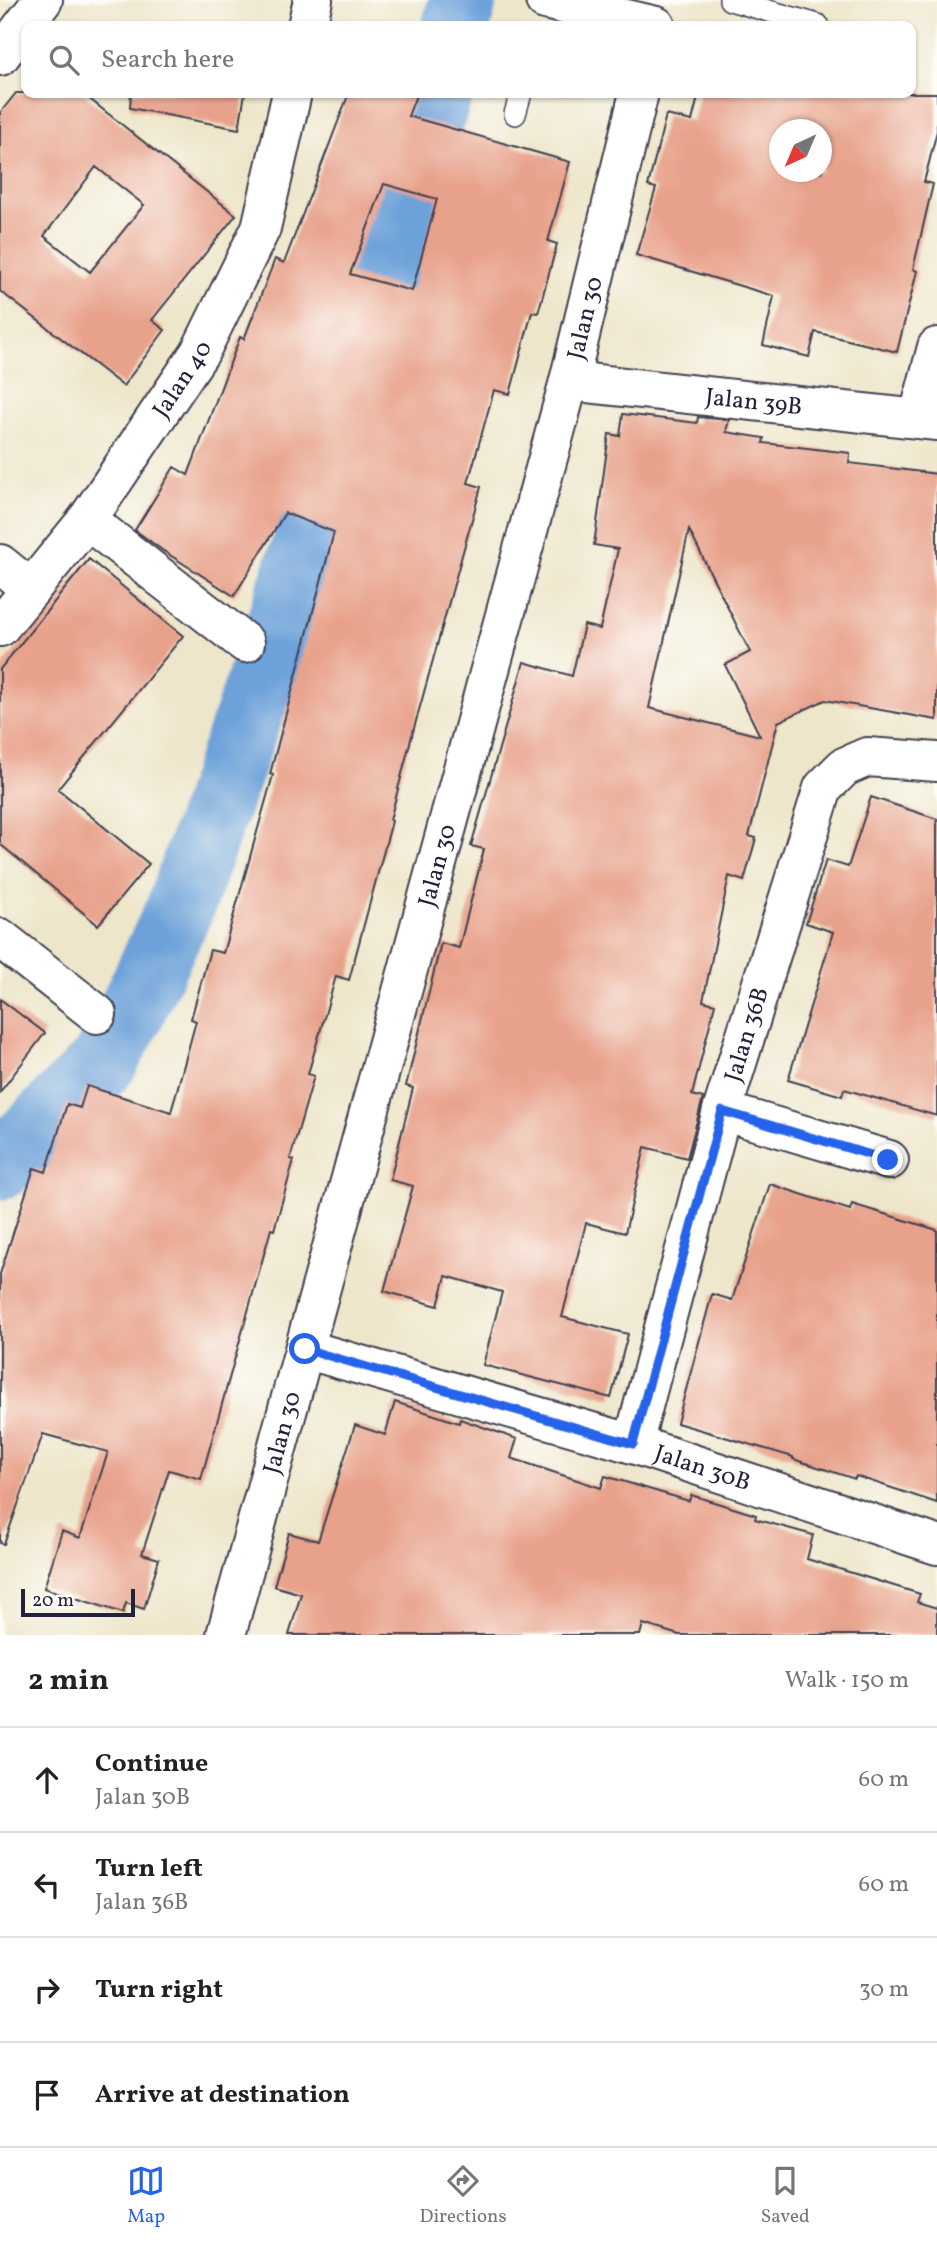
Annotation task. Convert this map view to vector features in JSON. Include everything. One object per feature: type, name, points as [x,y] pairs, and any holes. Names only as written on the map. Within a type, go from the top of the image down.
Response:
[{"type":"street","points":[[27,21],[43,0]]},
{"type":"street","points":[[308,21],[313,0]]},
{"type":"street","points":[[545,0],[635,21]]},
{"type":"street","points":[[657,21],[663,0]]},
{"type":"street","points":[[0,56],[21,29]]},
{"type":"street","name":"Jalan 40","points":[[0,627],[87,520],[200,352],[261,228],[291,98]]},
{"type":"street","name":"Jalan 30","points":[[226,1635],[569,381],[638,98]]},
{"type":"street","points":[[928,420],[937,348]]},
{"type":"street","name":"Jalan 39B","points":[[569,381],[928,420]]},
{"type":"street","points":[[87,520],[245,643]]},
{"type":"street","points":[[0,564],[31,589]]},
{"type":"street","name":"Jalan 36B","points":[[633,1444],[722,1111],[823,788],[844,767],[867,757],[937,762]]},
{"type":"street","points":[[0,938],[97,1014]]},
{"type":"street","points":[[722,1111],[888,1160]]},
{"type":"street","name":"Jalan 30B","points":[[305,1349],[633,1444],[937,1545]]},
{"type":"lane","points":[[730,0],[804,21]]},
{"type":"lane","points":[[514,114],[519,98]]},
{"type":"building","points":[[16,93],[21,93],[21,98],[88,98],[236,215],[152,320],[165,330],[123,386],[0,291],[0,113]],"holes":[[[96,167],[144,205],[90,272],[44,236]]]},
{"type":"building","points":[[916,93],[937,93],[937,131],[924,182],[933,184],[913,269],[917,271],[897,352],[815,332],[809,357],[763,345],[774,296],[636,255],[656,188],[648,186],[666,115],[692,121],[698,98],[916,98]]},
{"type":"building","points":[[131,98],[244,98],[239,129],[130,108]]},
{"type":"building","points":[[347,98],[415,98],[408,116],[570,162],[548,241],[557,244],[538,313],[532,312],[510,394],[494,390],[468,483],[481,487],[411,739],[390,820],[392,821],[349,980],[336,976],[308,1074],[314,1076],[290,1159],[294,1160],[274,1230],[271,1229],[201,1479],[169,1470],[142,1554],[159,1559],[144,1609],[126,1603],[123,1613],[44,1588],[62,1531],[80,1538],[108,1452],[43,1434],[4,1544],[0,1543],[0,1274],[34,1168],[46,1172],[67,1104],[80,1108],[87,1086],[171,1112],[196,1021],[191,1019],[210,950],[223,953],[273,775],[270,774],[334,532],[285,513],[234,596],[135,530],[174,467],[188,475],[240,337],[244,339],[275,259],[284,263]],"holes":[[[384,184],[437,199],[412,291],[350,274]]]},
{"type":"building","points":[[623,414],[697,423],[698,417],[729,420],[726,432],[764,438],[763,443],[850,453],[849,463],[937,474],[937,720],[825,700],[778,722],[749,836],[756,838],[744,881],[729,876],[703,1001],[715,1004],[692,1095],[703,1098],[687,1158],[645,1147],[625,1233],[586,1223],[562,1317],[628,1334],[611,1398],[483,1365],[502,1292],[446,1276],[438,1306],[384,1291],[413,1186],[390,1180],[413,1088],[406,1086],[441,943],[459,948],[484,849],[471,846],[524,662],[572,676],[584,625],[600,629],[618,549],[594,545],[609,434],[620,436]],"holes":[[[689,530],[750,652],[725,665],[760,736],[649,708]]]},
{"type":"building","points":[[89,559],[183,636],[58,789],[149,864],[98,925],[0,844],[0,669]]},
{"type":"building","points":[[871,797],[937,819],[937,1116],[844,1089],[842,1096],[788,1080],[833,932],[806,923],[826,860],[848,867]]},
{"type":"building","points":[[0,999],[45,1033],[0,1092]]},
{"type":"building","points":[[770,1184],[850,1210],[852,1204],[937,1230],[937,1503],[677,1423],[712,1294],[732,1300]]},
{"type":"building","points":[[395,1402],[459,1423],[460,1419],[517,1439],[511,1458],[601,1488],[605,1476],[689,1501],[691,1495],[756,1515],[755,1519],[813,1535],[807,1559],[920,1594],[917,1602],[937,1608],[937,1635],[679,1635],[643,1624],[640,1635],[289,1635],[301,1594],[274,1586],[289,1533],[318,1541],[355,1425],[385,1435]]},
{"type":"waterway","points":[[457,21],[463,0]]},
{"type":"waterway","points":[[0,1166],[104,1062],[179,910],[260,683],[336,455],[385,261],[437,98]]},
{"type":"route","points":[[305,1349],[633,1444],[722,1111],[888,1160]]}]
